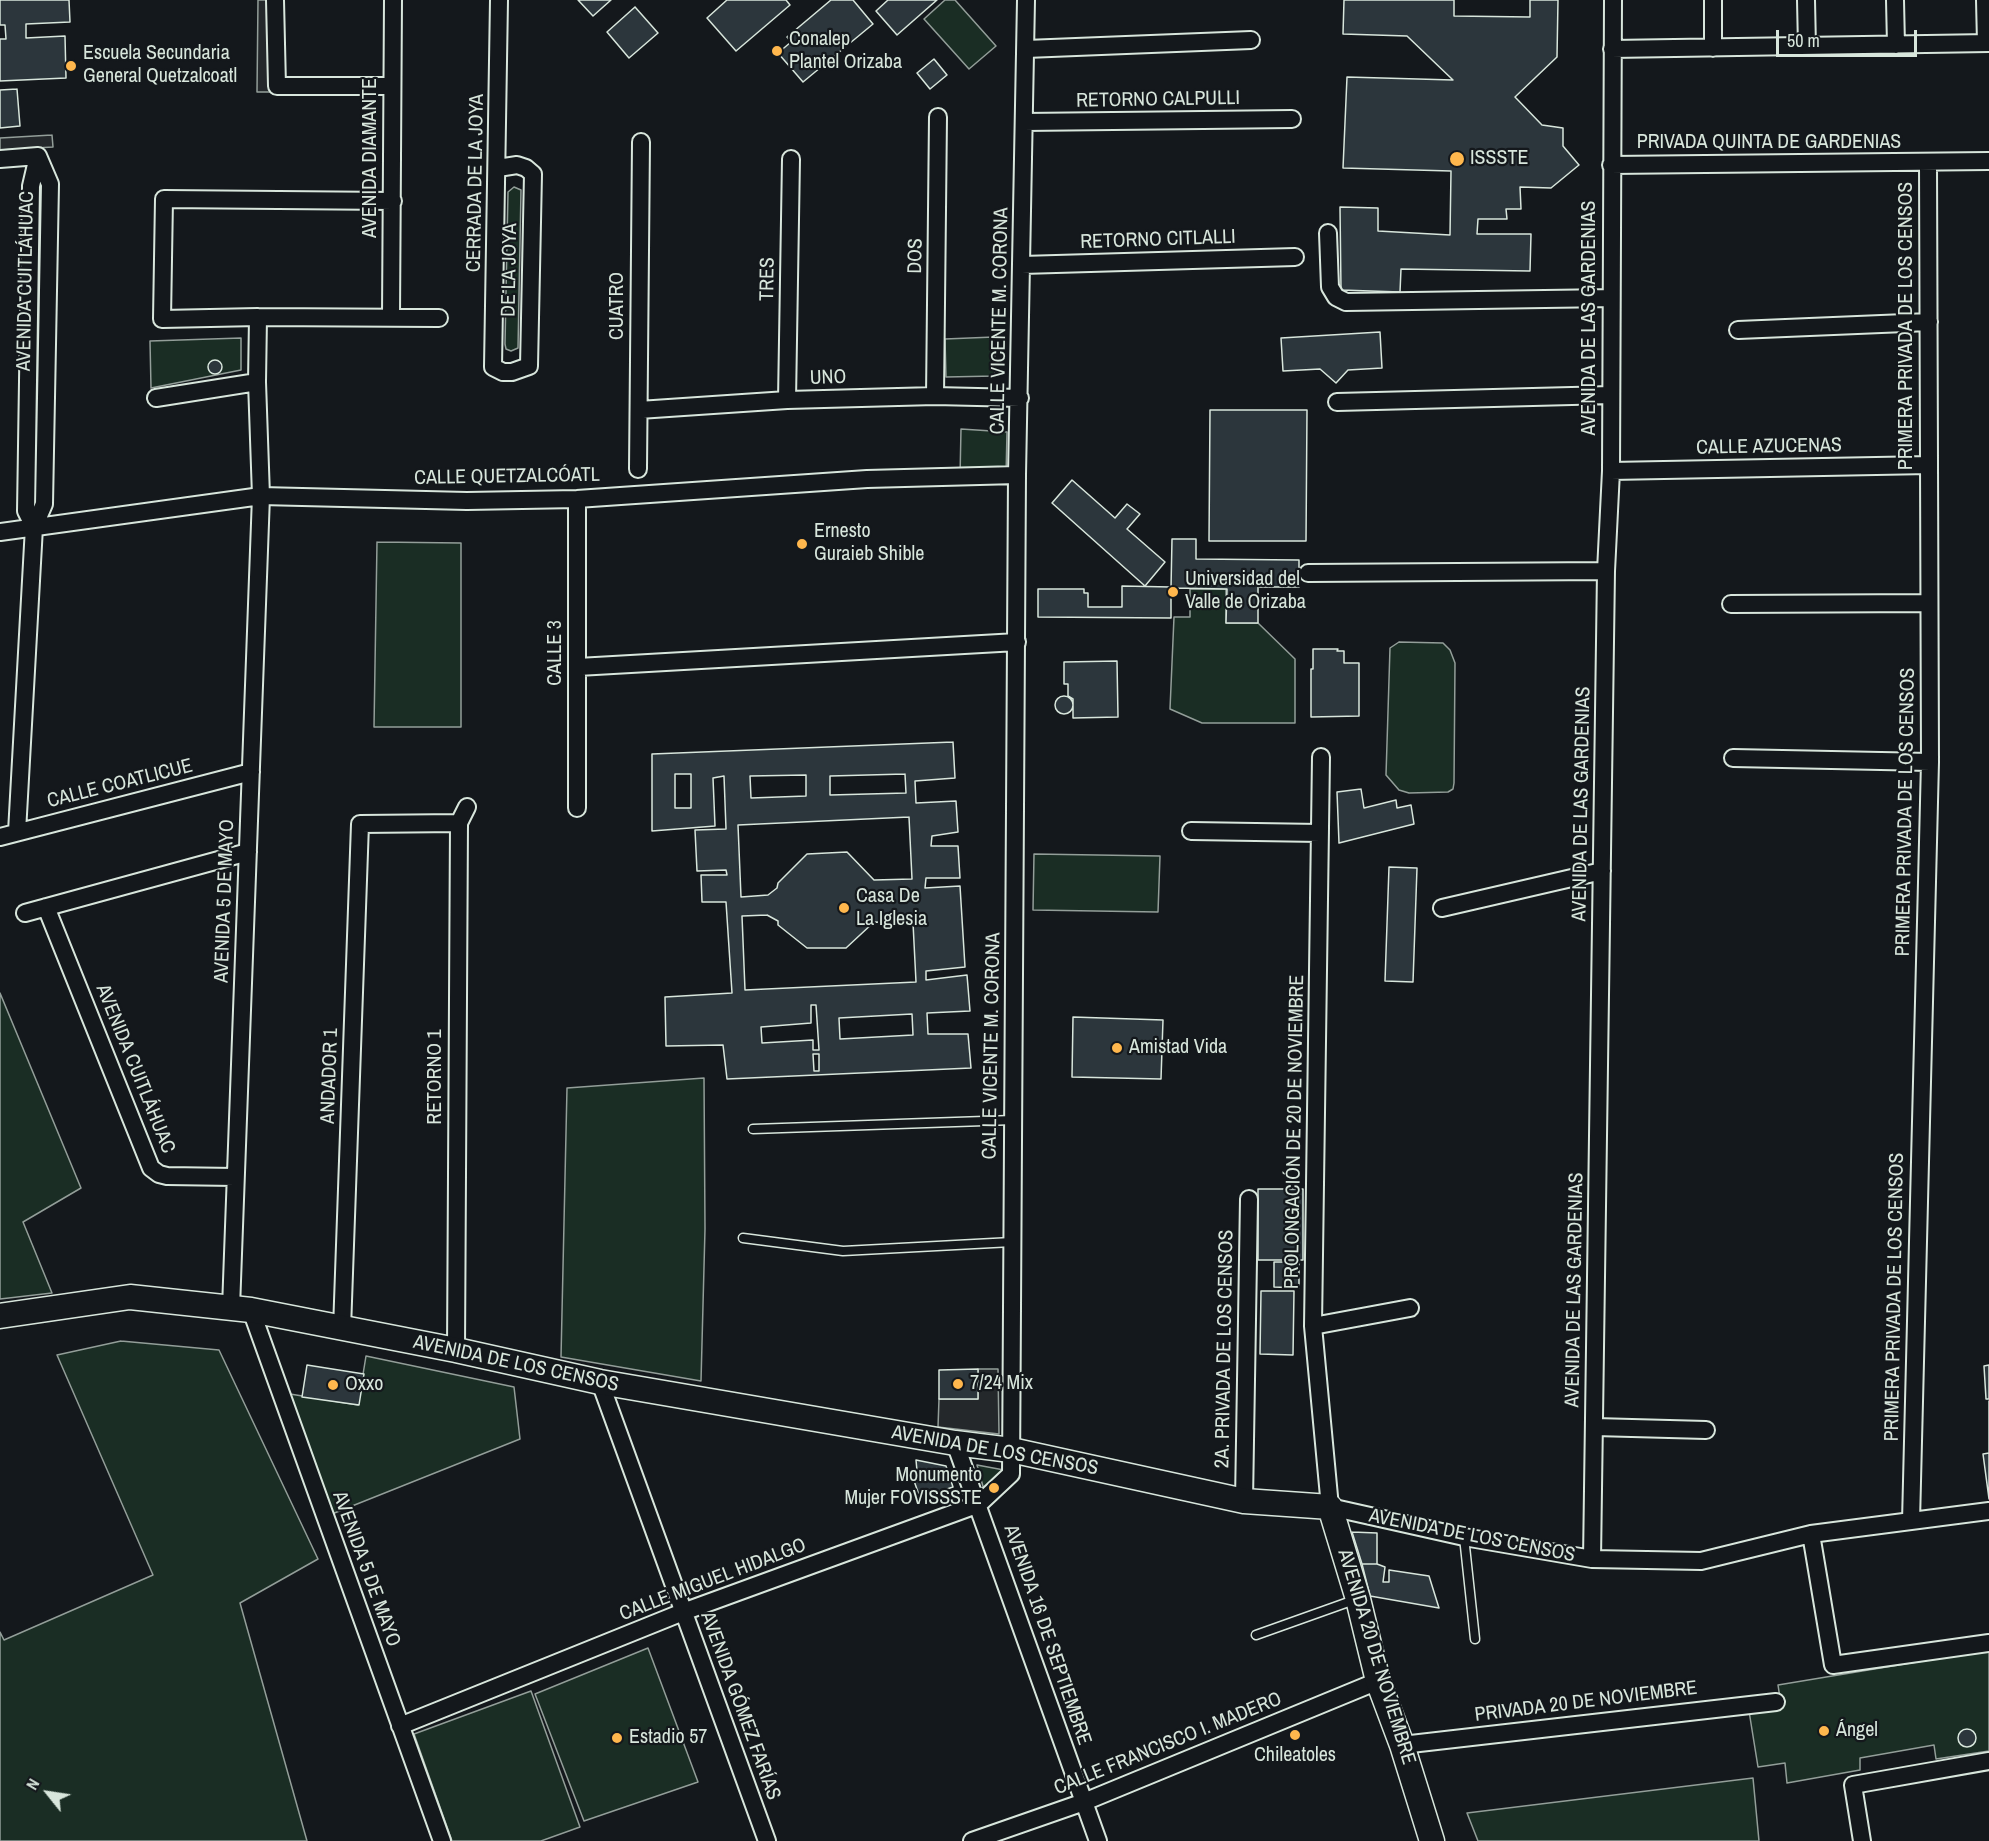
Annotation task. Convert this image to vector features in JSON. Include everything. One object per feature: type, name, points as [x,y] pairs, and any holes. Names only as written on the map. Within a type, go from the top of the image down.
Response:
[{"type":"street","points":[[275,0],[277,86],[392,86]]},
{"type":"street","name":"AVENIDA DIAMANTE","points":[[391,316],[393,0]]},
{"type":"street","name":"CERRADA DE LA JOYA","points":[[493,367],[499,0]]},
{"type":"street","name":"CALLE VICENTE M. CORONA","points":[[1011,1450],[1017,475],[1026,0]]},
{"type":"street","name":"AVENIDA DE LAS GARDENIAS","points":[[1592,1559],[1606,571],[1611,471],[1613,0]]},
{"type":"street","points":[[1713,0],[1713,48]]},
{"type":"street","points":[[1806,0],[1807,47]]},
{"type":"street","points":[[1895,0],[1896,45]]},
{"type":"street","points":[[1612,49],[1988,43],[1985,0]]},
{"type":"street","points":[[1026,49],[1251,40]]},
{"type":"street","name":"DOS","points":[[935,396],[938,117]]},
{"type":"street","name":"RETORNO CALPULLI","points":[[1024,122],[1292,119]]},
{"type":"street","name":"CUATRO","points":[[638,469],[641,142]]},
{"type":"street","name":"AVENIDA CUITLÁHUAC","points":[[0,159],[38,156],[50,184],[44,504],[34,527],[17,832]]},
{"type":"street","name":"TRES","points":[[787,400],[791,159]]},
{"type":"street","name":"PRIMERA PRIVADA DE LOS CENSOS","points":[[1911,1521],[1930,762],[1928,163],[1989,161]]},
{"type":"street","name":"PRIVADA QUINTA DE GARDENIAS","points":[[1611,165],[1928,163]]},
{"type":"street","name":"DE LA JOYA","points":[[493,367],[503,372],[512,372],[529,366],[532,174],[526,168],[517,165],[498,168]]},
{"type":"street","points":[[393,201],[164,199],[162,319],[391,316],[439,318]]},
{"type":"street","points":[[1328,233],[1330,287],[1336,297],[1346,302],[1611,298]]},
{"type":"street","name":"RETORNO CITLALLI","points":[[1022,265],[1295,257]]},
{"type":"street","points":[[258,317],[257,382],[261,496]]},
{"type":"street","points":[[1738,330],[1929,322]]},
{"type":"street","points":[[156,398],[257,382]]},
{"type":"street","points":[[1337,402],[1611,395]]},
{"type":"street","name":"UNO","points":[[639,410],[787,400],[935,396],[1020,398]]},
{"type":"street","name":"CALLE AZUCENAS","points":[[1611,471],[1929,465]]},
{"type":"street","name":"CALLE QUETZALCÓATL","points":[[0,532],[261,496],[467,501],[577,499],[867,479],[1017,475]]},
{"type":"street","name":"AVENIDA 5 DE MAYO","points":[[261,496],[235,1177],[241,1309],[442,1841]]},
{"type":"street","name":"CALLE 3","points":[[577,499],[577,808]]},
{"type":"street","points":[[1308,573],[1606,571]]},
{"type":"street","points":[[1731,604],[1929,603]]},
{"type":"street","points":[[578,667],[1017,642]]},
{"type":"street","name":"PROLONGACIÓN DE 20 DE NOVIEMBRE","points":[[1321,758],[1313,1326],[1330,1507]]},
{"type":"street","points":[[1732,758],[1930,762]]},
{"type":"street","name":"CALLE COATLICUE","points":[[0,837],[251,772]]},
{"type":"street","name":"RETORNO 1","points":[[456,1350],[459,823],[467,807]]},
{"type":"street","name":"ANDADOR 1","points":[[342,1329],[360,824],[459,823]]},
{"type":"street","points":[[1191,831],[1320,833]]},
{"type":"street","points":[[25,913],[248,852]]},
{"type":"street","points":[[1442,908],[1602,871]]},
{"type":"street","name":"AVENIDA CUITLÁHUAC","points":[[46,907],[152,1168],[159,1174],[167,1176],[235,1177]]},
{"type":"street","name":"2A. PRIVADA DE LOS CENSOS","points":[[1244,1501],[1249,1199]]},
{"type":"street","name":"AVENIDA DE LOS CENSOS","points":[[0,1316],[130,1297],[241,1309],[456,1350],[600,1382],[955,1443],[1011,1450],[1244,1501],[1330,1507],[1464,1537],[1592,1559],[1701,1561],[1811,1534],[1989,1511]]},
{"type":"street","points":[[1313,1326],[1410,1308]]},
{"type":"street","name":"AVENIDA GÓMEZ FARÍAS","points":[[600,1382],[767,1841]]},
{"type":"street","points":[[1595,1427],[1706,1430]]},
{"type":"street","name":"AVENIDA 16 DE SEPTIEMBRE","points":[[955,1443],[1098,1841]]},
{"type":"street","name":"CALLE MIGUEL HIDALGO","points":[[400,1726],[683,1612],[978,1504],[1011,1474],[1011,1450]]},
{"type":"street","name":"AVENIDA 20 DE NOVIEMBRE","points":[[1330,1507],[1358,1599],[1378,1681],[1402,1745],[1432,1841]]},
{"type":"street","points":[[1811,1534],[1833,1665],[1989,1643]]},
{"type":"street","name":"CALLE FRANCISCO I. MADERO","points":[[972,1841],[1084,1802],[1378,1681]]},
{"type":"street","name":"PRIVADA 20 DE NOVIEMBRE","points":[[1402,1745],[1776,1702]]},
{"type":"street","points":[[1862,1841],[1853,1785],[1989,1761]]},
{"type":"lane","points":[[753,1129],[1013,1120]]},
{"type":"lane","points":[[744,1238],[843,1251],[1012,1242]]},
{"type":"lane","points":[[1464,1537],[1475,1639]]},
{"type":"lane","points":[[1256,1635],[1358,1599]]},
{"type":"green space","points":[[945,0],[955,0],[996,46],[969,69],[924,19]]},
{"type":"green space","points":[[514,187],[521,190],[518,348],[511,351],[506,349],[505,344],[508,192]]},
{"type":"green space","points":[[994,337],[995,376],[946,377],[945,339]]},
{"type":"green space","points":[[241,338],[241,370],[151,388],[150,341]]},
{"type":"green space","points":[[961,429],[1007,432],[1006,476],[960,477]]},
{"type":"green space","points":[[377,542],[461,543],[461,727],[374,727]]},
{"type":"green space","points":[[1190,589],[1226,589],[1226,623],[1258,623],[1295,659],[1295,723],[1202,723],[1170,709],[1174,617],[1190,617]]},
{"type":"green space","points":[[1399,642],[1443,643],[1450,650],[1455,663],[1454,783],[1453,789],[1448,792],[1409,793],[1399,790],[1386,775],[1390,648]]},
{"type":"green space","points":[[1034,854],[1160,856],[1158,912],[1033,910]]},
{"type":"green space","points":[[0,993],[81,1188],[23,1222],[52,1293],[0,1299]]},
{"type":"green space","points":[[704,1078],[705,1229],[701,1381],[561,1357],[567,1088]]},
{"type":"green space","points":[[121,1341],[219,1350],[318,1559],[240,1603],[307,1841],[0,1841],[0,1632],[4,1640],[153,1575],[57,1355]]},
{"type":"green space","points":[[366,1356],[514,1387],[520,1439],[332,1514],[290,1394],[358,1405]]},
{"type":"green space","points":[[977,1465],[1004,1470],[984,1490]]},
{"type":"green space","name":"Estadio 57","points":[[648,1648],[698,1782],[584,1821],[535,1694]]},
{"type":"green space","points":[[1989,1650],[1989,1751],[1936,1759],[1934,1745],[1860,1758],[1860,1770],[1787,1783],[1785,1763],[1758,1767],[1749,1711],[1781,1705],[1778,1685]]},
{"type":"green space","points":[[531,1691],[580,1827],[541,1841],[452,1841],[414,1734]]},
{"type":"green space","points":[[1753,1778],[1759,1841],[1478,1841],[1467,1813]]},
{"type":"shaded area","points":[[258,0],[271,0],[271,92],[257,92]]},
{"type":"shaded area","points":[[52,135],[53,147],[0,150],[0,138]]},
{"type":"shaded area","points":[[978,1369],[998,1369],[999,1434],[938,1427],[939,1399],[978,1399]]},
{"type":"building","points":[[0,0],[69,0],[70,22],[26,24],[26,38],[65,36],[66,78],[0,81],[0,39],[6,39],[5,25],[0,25]]},
{"type":"building","points":[[578,0],[611,0],[593,16]]},
{"type":"building","points":[[727,0],[786,0],[790,5],[736,51],[707,18]]},
{"type":"building","points":[[831,0],[853,0],[873,24],[803,82],[778,53],[791,42],[787,37]]},
{"type":"building","points":[[888,0],[937,0],[897,35],[876,11]]},
{"type":"building","points":[[1344,0],[1454,0],[1454,16],[1530,17],[1530,0],[1558,0],[1557,57],[1515,97],[1542,125],[1563,128],[1563,146],[1579,165],[1551,188],[1520,187],[1521,209],[1506,209],[1507,219],[1478,219],[1477,234],[1531,234],[1530,271],[1401,269],[1400,292],[1341,290],[1340,207],[1378,208],[1378,231],[1450,235],[1451,171],[1343,168],[1347,77],[1453,80],[1407,36],[1343,34]]},
{"type":"building","points":[[635,7],[658,33],[629,58],[607,32]]},
{"type":"building","points":[[934,59],[947,75],[930,89],[917,73]]},
{"type":"building","points":[[17,89],[20,126],[0,128],[0,90]]},
{"type":"building","points":[[1380,332],[1382,368],[1348,370],[1336,383],[1320,369],[1283,371],[1281,338]]},
{"type":"building","points":[[212,360],[218,360],[222,367],[218,374],[212,374],[208,370],[208,364]]},
{"type":"building","points":[[1210,410],[1307,410],[1306,541],[1209,541]]},
{"type":"building","points":[[1072,480],[1115,518],[1127,504],[1140,514],[1127,529],[1165,562],[1145,586],[1052,503]]},
{"type":"building","points":[[1172,539],[1196,539],[1196,559],[1299,560],[1299,587],[1258,587],[1258,623],[1226,623],[1227,589],[1171,588]]},
{"type":"building","points":[[1122,586],[1171,587],[1171,618],[1038,617],[1038,589],[1084,589],[1084,593],[1088,593],[1088,607],[1122,607]]},
{"type":"building","points":[[1313,649],[1338,649],[1337,651],[1344,651],[1344,663],[1359,663],[1359,716],[1311,717]]},
{"type":"building","points":[[1117,661],[1118,717],[1073,718],[1073,699],[1068,696],[1068,684],[1064,684],[1064,662]]},
{"type":"building","points":[[1060,696],[1068,696],[1073,701],[1071,712],[1060,714],[1055,709],[1055,701]]},
{"type":"building","name":"Casa De La Iglesia","points":[[953,742],[955,778],[915,781],[916,803],[956,801],[958,832],[932,836],[931,846],[958,846],[960,878],[926,878],[925,888],[960,886],[965,967],[926,971],[926,980],[967,975],[970,1011],[927,1013],[928,1034],[968,1034],[971,1068],[727,1079],[723,1045],[666,1046],[665,997],[732,993],[726,902],[702,902],[701,875],[727,875],[726,870],[697,871],[695,830],[726,829],[724,776],[713,778],[715,826],[652,831],[652,754]],"holes":[[[675,774],[691,774],[691,808],[675,808]],[[905,774],[906,793],[830,795],[830,776]],[[806,775],[806,796],[751,798],[750,776]],[[909,817],[912,879],[874,880],[847,852],[807,854],[768,895],[741,897],[738,825]],[[767,915],[778,921],[778,925],[807,948],[846,948],[874,922],[913,923],[916,982],[745,990],[742,916]],[[811,1005],[816,1005],[819,1050],[813,1050],[813,1040],[762,1043],[761,1027],[811,1023]],[[912,1014],[913,1035],[840,1039],[839,1018]],[[813,1054],[819,1054],[819,1071],[814,1071]]]},
{"type":"building","points":[[1361,789],[1364,808],[1396,800],[1397,808],[1411,805],[1414,824],[1339,843],[1337,792]]},
{"type":"building","points":[[1389,867],[1417,868],[1413,982],[1385,981]]},
{"type":"building","name":"Amistad Vida","points":[[1073,1017],[1163,1020],[1161,1079],[1072,1077]]},
{"type":"building","points":[[1258,1189],[1303,1189],[1303,1260],[1258,1260]]},
{"type":"building","points":[[1274,1262],[1299,1262],[1299,1288],[1274,1287]]},
{"type":"building","points":[[1261,1291],[1294,1291],[1293,1355],[1260,1354]]},
{"type":"building","name":"Oxxo","points":[[307,1365],[364,1374],[359,1405],[302,1397]]},
{"type":"building","points":[[1989,1365],[1989,1399],[1986,1399],[1984,1366]]},
{"type":"building","name":"7/24 Mix","points":[[978,1369],[978,1399],[939,1399],[939,1370]]},
{"type":"building","points":[[1989,1453],[1989,1499],[1983,1454]]},
{"type":"building","points":[[916,1460],[946,1466],[953,1487],[920,1498],[912,1475],[917,1471]]},
{"type":"building","points":[[1352,1532],[1377,1533],[1377,1564],[1362,1564]]},
{"type":"building","points":[[1362,1564],[1377,1564],[1385,1567],[1383,1582],[1389,1582],[1389,1570],[1429,1576],[1439,1608],[1370,1596]]},
{"type":"building","points":[[1963,1729],[1971,1729],[1976,1734],[1974,1745],[1963,1747],[1958,1742],[1958,1734]]},
{"type":"place","name":"Conalep Plantel Orizaba","points":[[777,51]]},
{"type":"place","name":"Escuela Secundaria General Quetzalcoatl","points":[[71,66]]},
{"type":"place","name":"ISSSTE","points":[[1457,159]]},
{"type":"place","name":"Ernesto Guraieb Shible","points":[[802,544]]},
{"type":"place","name":"Universidad del Valle de Orizaba","points":[[1173,592]]},
{"type":"place","name":"Casa De La Iglesia","points":[[844,908]]},
{"type":"place","name":"Amistad Vida","points":[[1117,1048]]},
{"type":"place","name":"7/24 Mix","points":[[958,1384]]},
{"type":"place","name":"Oxxo","points":[[333,1385]]},
{"type":"place","name":"Monumento Mujer FOVISSSTE","points":[[994,1488]]},
{"type":"place","name":"Ángel","points":[[1824,1731]]},
{"type":"place","name":"Chileatoles","points":[[1295,1735]]},
{"type":"place","name":"Estadio 57","points":[[617,1738]]}]
